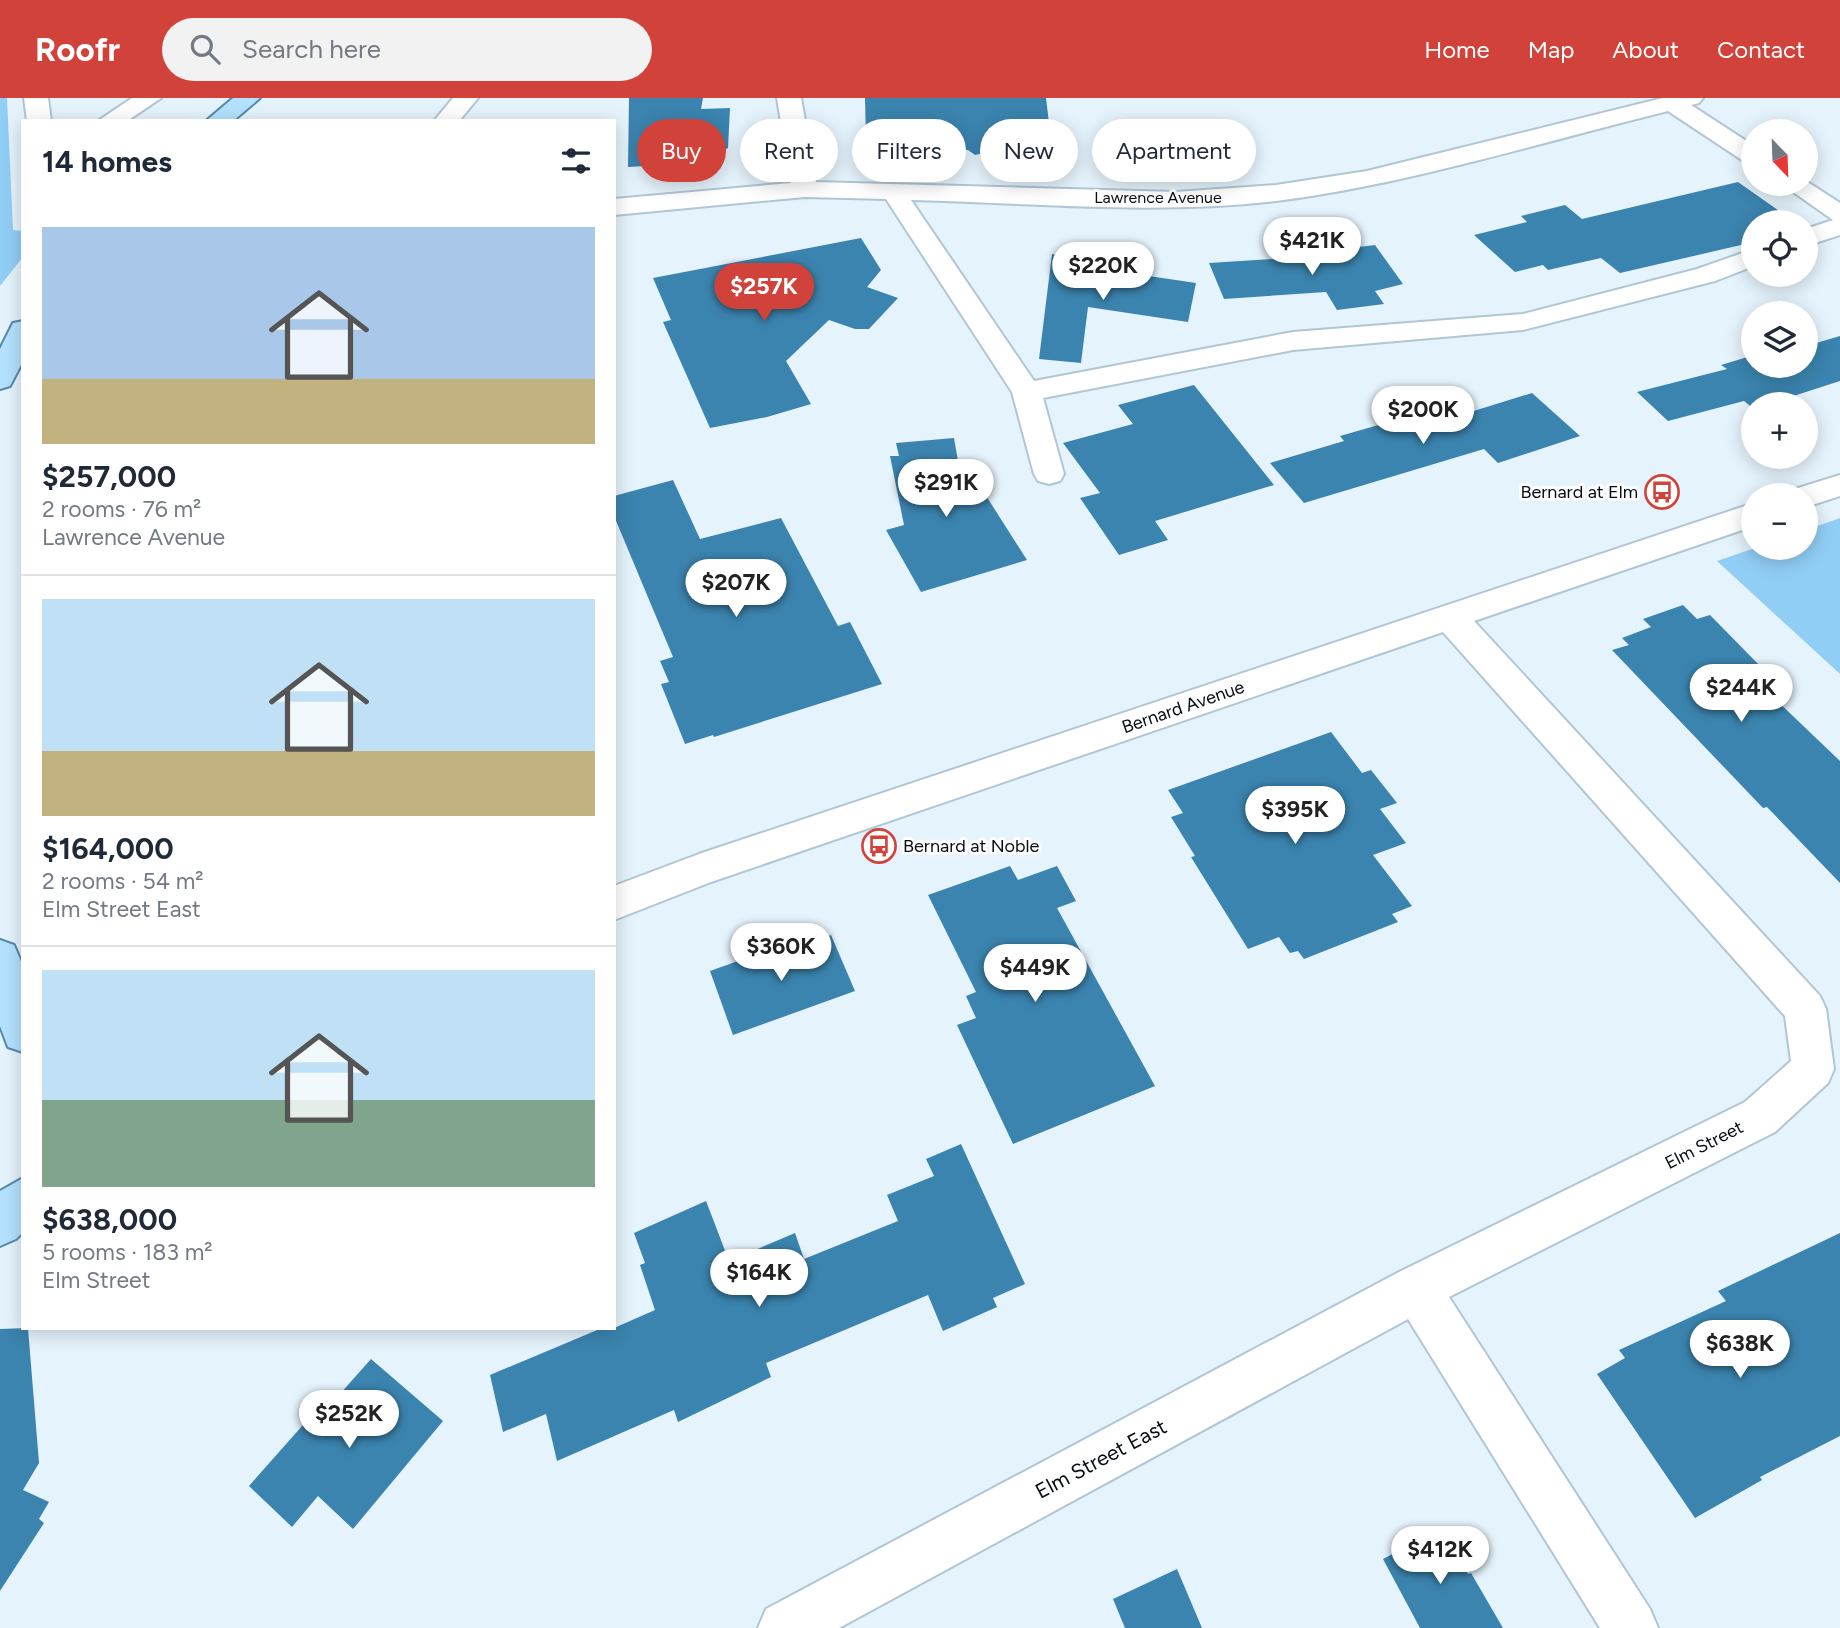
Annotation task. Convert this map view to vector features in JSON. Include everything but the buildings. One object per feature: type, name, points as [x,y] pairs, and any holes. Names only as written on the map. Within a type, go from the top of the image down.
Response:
[{"type":"main road","points":[[221,119],[248,98]]},
{"type":"main road","points":[[0,380],[21,333]]},
{"type":"main road","points":[[0,958],[21,1026]]},
{"type":"main road","points":[[0,1223],[21,1202]]},
{"type":"street","points":[[36,98],[39,119]]},
{"type":"street","points":[[121,110],[149,98]]},
{"type":"street","points":[[448,119],[466,98]]},
{"type":"street","points":[[789,98],[806,189]]},
{"type":"street","points":[[1681,100],[1741,147]]},
{"type":"street","name":"Lawrence Avenue","points":[[616,207],[806,189],[1176,200],[1276,193],[1367,178],[1626,105],[1681,100]]},
{"type":"street","points":[[894,191],[1027,392],[1049,474]]},
{"type":"street","points":[[1812,196],[1840,214]]},
{"type":"street","points":[[1818,234],[1840,226]]},
{"type":"street","points":[[1027,392],[1293,341],[1523,322],[1706,275],[1741,262]]},
{"type":"street","points":[[1818,492],[1840,485]]},
{"type":"street","name":"Bernard Avenue","points":[[616,902],[699,870],[1741,518]]},
{"type":"street","name":"Elm Street","points":[[1416,1289],[1760,1117],[1813,1069],[1805,1009],[1450,617]]},
{"type":"street","points":[[1416,1289],[1631,1628]]},
{"type":"street","name":"Elm Street East","points":[[785,1628],[1416,1289]]},
{"type":"shaded area","points":[[0,98],[7,98],[13,230],[21,231],[21,260],[0,286]]},
{"type":"shaded area","points":[[1840,518],[1840,674],[1717,561],[1741,553],[1741,560],[1818,560],[1818,526]]},
{"type":"place","name":"Bernard at Elm","points":[[1662,492]]},
{"type":"place","name":"Bernard at Noble","points":[[879,846]]}]
